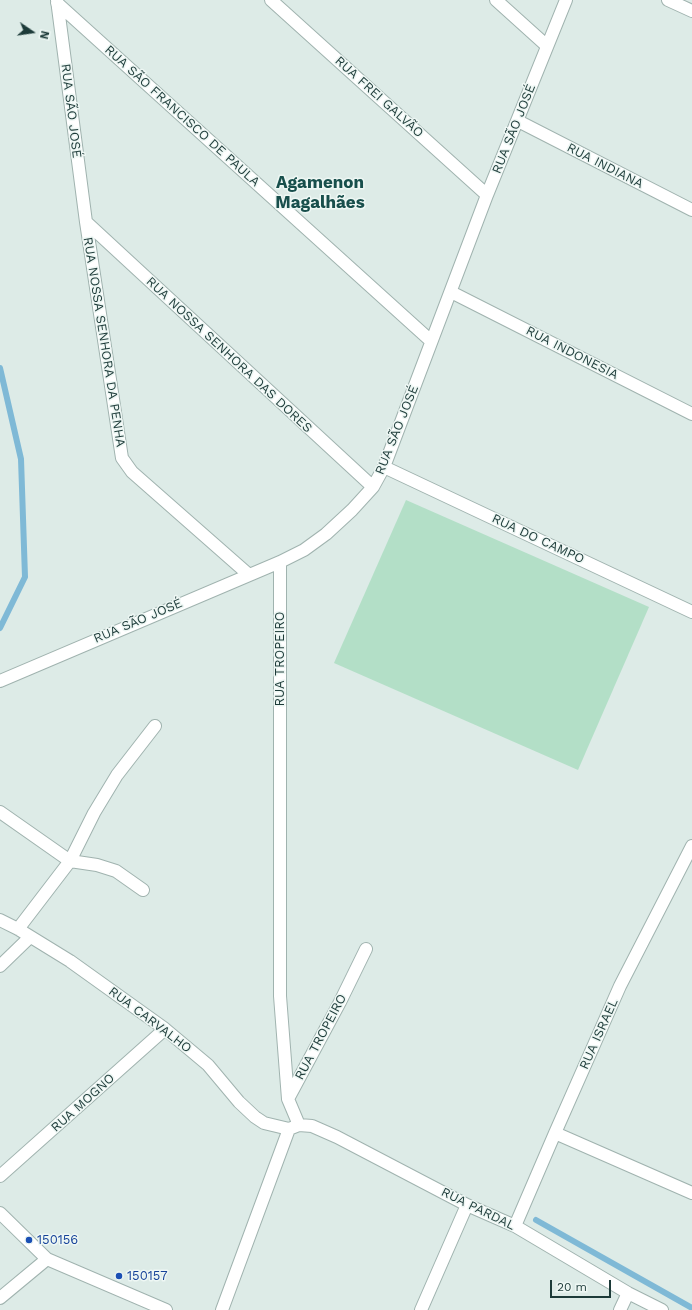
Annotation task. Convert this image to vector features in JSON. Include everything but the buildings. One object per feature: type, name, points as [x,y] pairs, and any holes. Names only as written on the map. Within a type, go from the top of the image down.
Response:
[{"type":"street","name":"RUA FREI GALVÃO","points":[[272,0],[487,195]]},
{"type":"street","points":[[496,0],[547,46]]},
{"type":"street","name":"RUA SÃO JOSÉ","points":[[0,681],[248,574],[280,562],[304,550],[326,534],[352,510],[373,487],[384,468],[431,341],[452,292],[487,195],[566,0]]},
{"type":"street","points":[[668,0],[692,11]]},
{"type":"street","name":"RUA SÃO JOSÉ","points":[[57,2],[86,222]]},
{"type":"street","name":"RUA SÃO FRANCISCO DE PAULA","points":[[57,2],[431,341]]},
{"type":"street","name":"RUA INDIANA","points":[[518,121],[692,210]]},
{"type":"street","name":"RUA NOSSA SENHORA DAS DORES","points":[[86,222],[373,487]]},
{"type":"street","name":"RUA NOSSA SENHORA DA PENHA","points":[[86,222],[122,458],[132,472],[248,574]]},
{"type":"street","name":"RUA INDONESIA","points":[[452,292],[692,414]]},
{"type":"street","name":"RUA DO CAMPO","points":[[384,468],[692,612]]},
{"type":"street","name":"RUA TROPEIRO","points":[[280,562],[280,996],[288,1099]]},
{"type":"street","points":[[18,929],[70,861],[94,813],[117,774],[155,726]]},
{"type":"street","points":[[0,812],[70,861],[97,865],[116,871],[143,890]]},
{"type":"street","name":"RUA ISRAEL","points":[[515,1226],[554,1133],[620,986],[692,846]]},
{"type":"street","name":"RUA CARVALHO","points":[[0,920],[18,929],[70,961],[165,1029],[208,1065],[239,1102],[255,1117],[264,1123],[294,1127]]},
{"type":"street","points":[[0,966],[30,937]]},
{"type":"street","name":"RUA TROPEIRO","points":[[288,1099],[340,1002],[366,949]]},
{"type":"street","name":"RUA MOGNO","points":[[0,1176],[165,1029]]},
{"type":"street","points":[[222,1310],[294,1127],[288,1099]]},
{"type":"street","name":"RUA PARDAL","points":[[294,1127],[312,1126],[337,1137],[467,1205],[515,1226],[628,1293],[662,1310]]},
{"type":"street","points":[[554,1133],[692,1193]]},
{"type":"street","points":[[421,1310],[467,1205]]},
{"type":"street","points":[[0,1213],[47,1259],[166,1310]]},
{"type":"street","points":[[0,1298],[47,1259]]},
{"type":"street","points":[[620,1310],[628,1293]]},
{"type":"green space","points":[[406,500],[649,607],[578,770],[334,663]]},
{"type":"waterway","points":[[0,368],[21,459],[25,577],[0,628]]},
{"type":"waterway","points":[[536,1220],[692,1308]]},
{"type":"place","name":"150156","points":[[29,1240]]},
{"type":"place","name":"150157","points":[[119,1276]]},
{"type":"district","name":"Agamenon Magalhães","points":[[320,193]]}]
